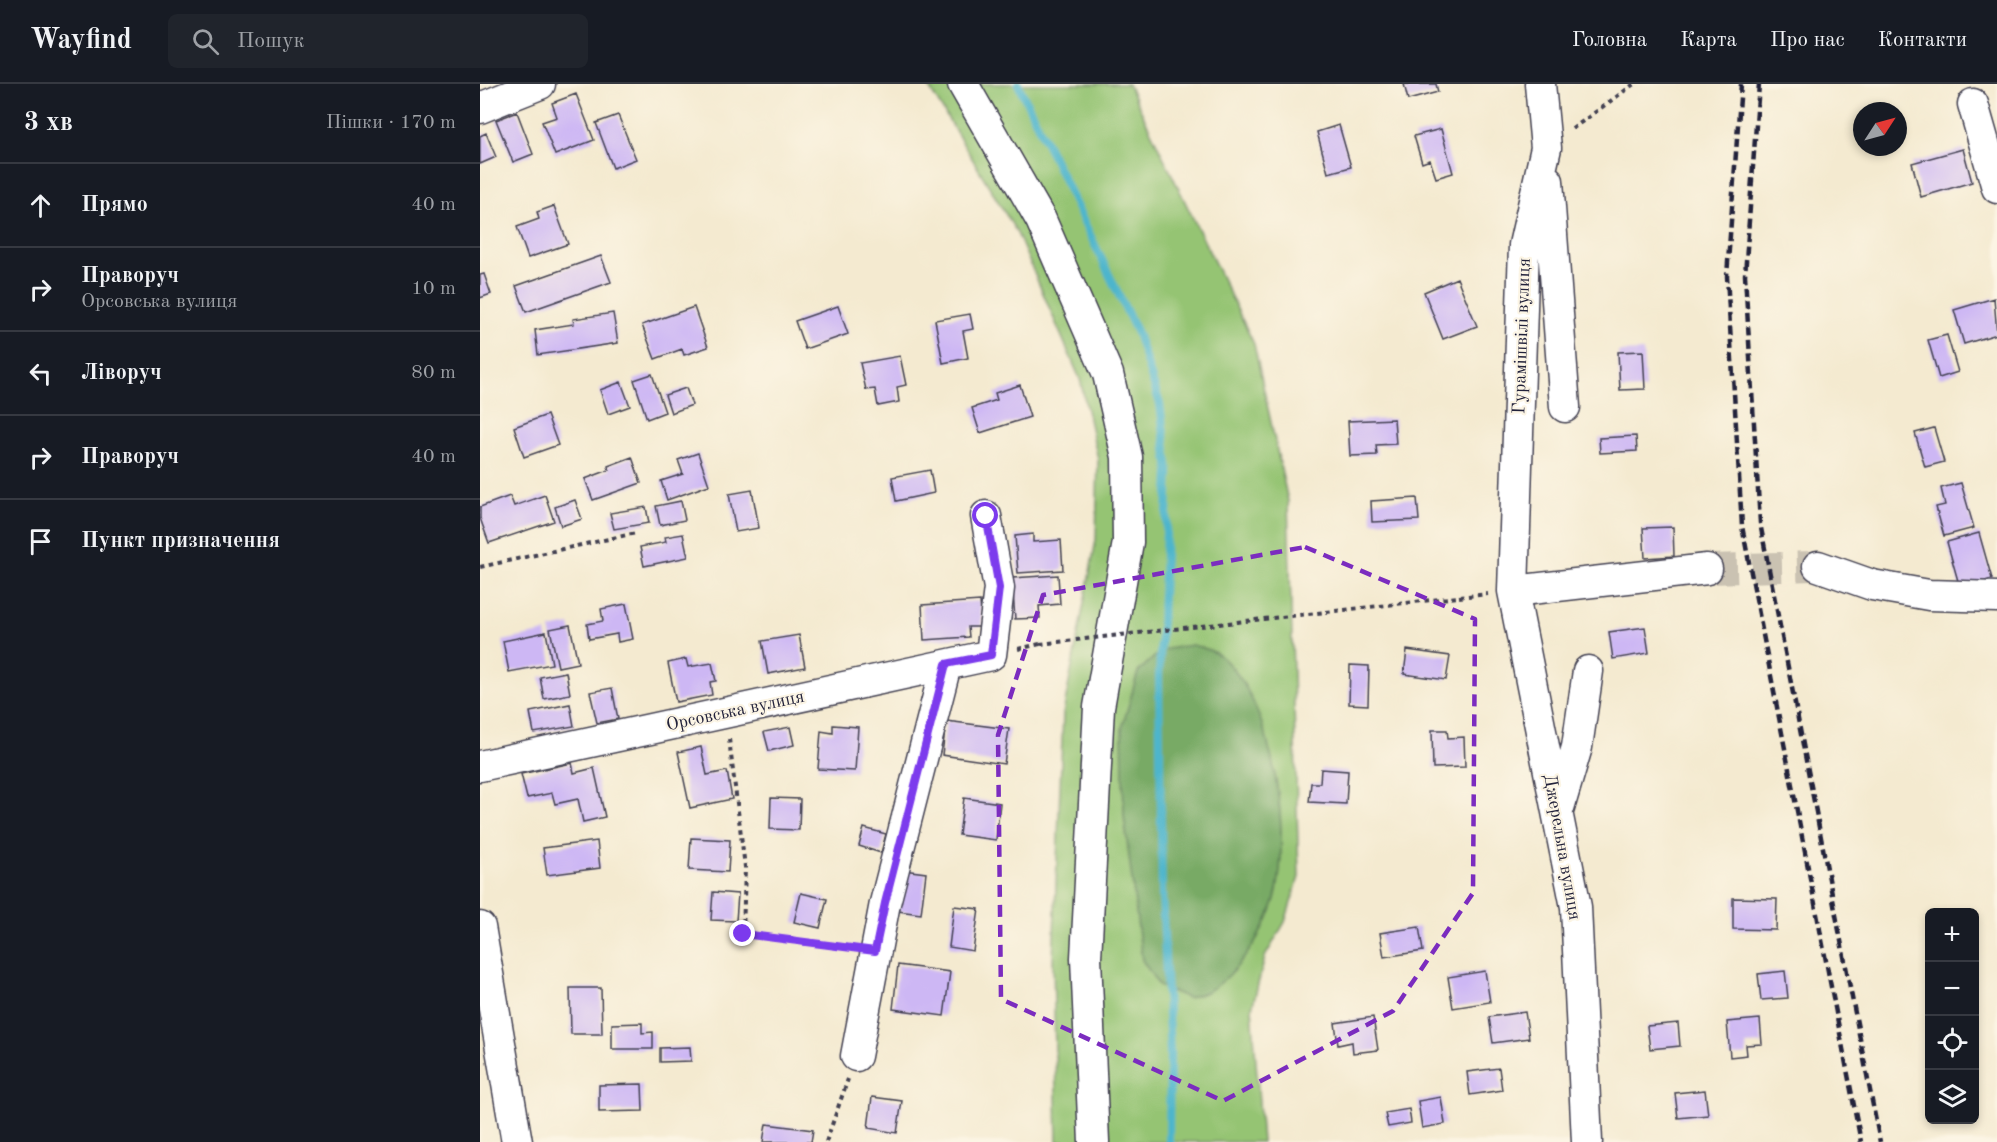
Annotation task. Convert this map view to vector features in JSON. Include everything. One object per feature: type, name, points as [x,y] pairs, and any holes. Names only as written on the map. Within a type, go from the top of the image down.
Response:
[{"type":"street","points":[[480,108],[540,84]]},
{"type":"street","points":[[963,84],[1041,220],[1108,374],[1127,457],[1128,542],[1099,707],[1086,958],[1094,1142]]},
{"type":"street","name":"Гурамішвілі вулиця","points":[[1513,591],[1524,246],[1546,148],[1540,84]]},
{"type":"street","points":[[1973,104],[1997,188]]},
{"type":"street","points":[[1546,148],[1565,407]]},
{"type":"street","name":"Орсовська вулиця","points":[[480,765],[991,655],[999,588],[986,516]]},
{"type":"street","points":[[1818,566],[1872,585],[1929,595],[1997,597]]},
{"type":"street","points":[[1513,591],[1707,569]]},
{"type":"street","name":"Джерельна вулиця","points":[[1513,591],[1576,907],[1587,1142]]},
{"type":"street","points":[[856,1056],[885,903],[946,664]]},
{"type":"street","points":[[1557,813],[1577,747],[1588,671]]},
{"type":"street","points":[[480,927],[511,1095],[517,1142]]},
{"type":"path","points":[[1546,148],[1634,84]]},
{"type":"path","points":[[480,567],[636,533]]},
{"type":"path","points":[[1040,644],[1459,597]]},
{"type":"path","points":[[726,712],[745,867],[743,934],[875,951]]},
{"type":"path","points":[[826,1142],[856,1056]]},
{"type":"highlighted area","points":[[1305,547],[1475,619],[1473,893],[1393,1011],[1223,1101],[1001,999],[998,735],[1043,595]]},
{"type":"green space","points":[[927,84],[1128,84],[1254,344],[1288,501],[1299,877],[1285,922],[1265,957],[1252,1008],[1262,1142],[1057,1142],[1053,960],[1063,714],[1096,540],[1098,459],[1080,379],[1016,231]]},
{"type":"green space","points":[[1192,645],[1214,652],[1225,660],[1242,681],[1256,708],[1267,739],[1275,773],[1280,808],[1281,841],[1280,872],[1275,899],[1258,937],[1231,973],[1220,983],[1188,998],[1159,986],[1142,960],[1124,816],[1122,728],[1138,672],[1162,650]]},
{"type":"building","points":[[1404,84],[1436,84],[1438,92],[1408,100]]},
{"type":"building","points":[[576,94],[594,140],[555,155],[542,122],[557,117],[552,103]]},
{"type":"building","points":[[517,112],[533,154],[513,162],[496,120]]},
{"type":"building","points":[[618,115],[636,159],[613,168],[596,123]]},
{"type":"building","points":[[1339,125],[1351,167],[1328,173],[1317,132]]},
{"type":"building","points":[[1441,129],[1453,173],[1436,178],[1430,160],[1422,163],[1414,136]]},
{"type":"building","points":[[486,133],[496,157],[480,164],[480,136]]},
{"type":"building","points":[[1963,149],[1972,182],[1921,197],[1912,163]]},
{"type":"building","points":[[554,206],[568,244],[528,258],[517,227],[539,219],[537,212]]},
{"type":"building","points":[[601,256],[611,282],[526,312],[516,286]]},
{"type":"building","points":[[484,274],[491,294],[480,298],[480,275]]},
{"type":"building","points":[[1457,278],[1477,326],[1443,339],[1424,292]]},
{"type":"building","points":[[1994,298],[1997,334],[1964,344],[1954,310]]},
{"type":"building","points":[[838,306],[848,334],[805,349],[795,321]]},
{"type":"building","points":[[694,307],[708,347],[684,355],[682,349],[655,359],[642,325]]},
{"type":"building","points":[[613,313],[618,343],[538,355],[535,330],[574,324],[573,319]]},
{"type":"building","points":[[970,314],[973,329],[963,331],[968,358],[943,363],[935,320]]},
{"type":"building","points":[[1947,335],[1958,372],[1939,378],[1928,340]]},
{"type":"building","points":[[1643,351],[1645,389],[1620,390],[1618,352]]},
{"type":"building","points":[[900,356],[906,385],[897,387],[899,402],[878,406],[875,389],[866,390],[860,363]]},
{"type":"building","points":[[652,374],[665,412],[647,419],[634,380]]},
{"type":"building","points":[[621,382],[630,406],[608,414],[600,390]]},
{"type":"building","points":[[1020,385],[1030,417],[980,433],[972,408],[997,400],[995,393]]},
{"type":"building","points":[[686,388],[692,405],[671,413],[665,395]]},
{"type":"building","points":[[547,415],[558,445],[524,457],[514,427]]},
{"type":"building","points":[[1394,419],[1396,444],[1376,445],[1377,455],[1350,456],[1348,421]]},
{"type":"building","points":[[1934,428],[1944,462],[1925,467],[1915,433]]},
{"type":"building","points":[[1636,436],[1637,451],[1600,453],[1599,438]]},
{"type":"building","points":[[698,453],[709,485],[667,500],[661,481],[683,474],[678,460]]},
{"type":"building","points":[[632,457],[641,483],[593,500],[585,479],[609,470],[608,466]]},
{"type":"building","points":[[930,470],[934,493],[896,501],[892,477]]},
{"type":"building","points":[[1961,483],[1974,528],[1944,536],[1936,507],[1945,505],[1941,488]]},
{"type":"building","points":[[752,490],[759,528],[736,532],[729,494]]},
{"type":"building","points":[[545,495],[554,521],[489,543],[480,518],[480,507],[510,496],[514,506]]},
{"type":"building","points":[[1417,498],[1419,520],[1372,522],[1371,501]]},
{"type":"building","points":[[575,500],[582,519],[561,526],[555,507]]},
{"type":"building","points":[[681,501],[685,520],[660,525],[656,506]]},
{"type":"building","points":[[646,507],[649,523],[614,529],[610,513]]},
{"type":"building","points":[[1673,527],[1674,556],[1645,558],[1643,528]]},
{"type":"building","points":[[1979,533],[1992,579],[1960,588],[1947,542]]},
{"type":"building","points":[[683,534],[688,557],[644,566],[640,547],[666,542],[665,537]]},
{"type":"building","points":[[1033,534],[1033,542],[1061,540],[1063,570],[1018,573],[1015,536]]},
{"type":"building","points":[[1058,575],[1060,604],[1039,606],[1040,618],[1015,619],[1012,578]]},
{"type":"building","points":[[980,601],[982,627],[968,627],[969,637],[924,640],[922,605]]},
{"type":"building","points":[[626,604],[633,639],[618,642],[617,634],[589,639],[587,624],[603,621],[601,609]]},
{"type":"building","points":[[570,625],[578,663],[558,667],[550,629]]},
{"type":"building","points":[[1645,627],[1649,653],[1613,659],[1609,632]]},
{"type":"building","points":[[546,632],[552,664],[509,672],[503,641]]},
{"type":"building","points":[[799,635],[805,667],[768,674],[762,641]]},
{"type":"building","points":[[1407,650],[1450,656],[1446,680],[1404,674]]},
{"type":"building","points":[[686,659],[688,667],[712,663],[716,681],[710,682],[712,695],[676,702],[668,663]]},
{"type":"building","points":[[1350,665],[1369,666],[1368,705],[1349,704]]},
{"type":"building","points":[[566,672],[570,694],[544,699],[540,677]]},
{"type":"building","points":[[612,688],[618,719],[597,723],[590,692]]},
{"type":"building","points":[[570,704],[574,726],[534,733],[530,712]]},
{"type":"building","points":[[946,721],[1009,729],[1004,764],[942,755]]},
{"type":"building","points":[[833,725],[858,727],[855,771],[818,769],[821,731],[833,733]]},
{"type":"building","points":[[790,727],[794,745],[769,751],[764,732]]},
{"type":"building","points":[[1432,730],[1447,730],[1448,738],[1464,737],[1465,767],[1433,768]]},
{"type":"building","points":[[701,747],[707,775],[727,771],[732,799],[690,808],[678,752]]},
{"type":"building","points":[[572,763],[574,773],[594,768],[605,817],[583,822],[578,799],[555,804],[552,793],[527,798],[521,774]]},
{"type":"building","points":[[1321,769],[1348,771],[1346,804],[1309,802],[1311,783],[1320,783]]},
{"type":"building","points":[[771,798],[800,799],[799,830],[770,829]]},
{"type":"building","points":[[964,798],[1000,803],[996,840],[959,835]]},
{"type":"building","points":[[864,828],[886,834],[881,853],[859,846]]},
{"type":"building","points":[[691,838],[730,840],[728,872],[689,870]]},
{"type":"building","points":[[597,841],[600,868],[547,875],[543,848]]},
{"type":"building","points":[[903,870],[926,873],[921,914],[898,911]]},
{"type":"building","points":[[713,892],[738,894],[736,921],[711,920]]},
{"type":"building","points":[[801,893],[827,899],[820,928],[794,922]]},
{"type":"building","points":[[1733,898],[1777,899],[1776,930],[1733,929]]},
{"type":"building","points":[[954,906],[979,909],[973,951],[949,947]]},
{"type":"building","points":[[1419,927],[1423,951],[1384,957],[1380,933]]},
{"type":"building","points":[[898,965],[950,972],[944,1016],[893,1009]]},
{"type":"building","points":[[1485,971],[1490,1002],[1453,1008],[1448,977]]},
{"type":"building","points":[[1785,971],[1788,998],[1761,1000],[1758,974]]},
{"type":"building","points":[[570,988],[601,988],[602,1034],[571,1034]]},
{"type":"building","points":[[1525,1012],[1529,1038],[1493,1043],[1489,1017]]},
{"type":"building","points":[[1373,1017],[1378,1050],[1353,1053],[1352,1042],[1338,1045],[1335,1023]]},
{"type":"building","points":[[1760,1019],[1762,1044],[1746,1045],[1747,1055],[1730,1057],[1727,1022]]},
{"type":"building","points":[[642,1023],[642,1033],[653,1032],[653,1049],[612,1049],[612,1024]]},
{"type":"building","points":[[1678,1023],[1680,1046],[1650,1049],[1647,1026]]},
{"type":"building","points":[[690,1047],[691,1061],[660,1062],[660,1048]]},
{"type":"building","points":[[1499,1068],[1502,1090],[1470,1095],[1467,1072]]},
{"type":"building","points":[[642,1084],[643,1111],[599,1112],[599,1085]]},
{"type":"building","points":[[1705,1090],[1708,1115],[1678,1118],[1675,1093]]},
{"type":"building","points":[[872,1097],[902,1101],[897,1133],[868,1128]]},
{"type":"building","points":[[1441,1097],[1445,1124],[1422,1128],[1418,1101]]},
{"type":"building","points":[[1409,1109],[1411,1123],[1388,1127],[1385,1113]]},
{"type":"building","points":[[766,1124],[813,1130],[811,1142],[763,1142]]},
{"type":"waterway","points":[[1018,84],[1137,333],[1160,404],[1169,472],[1159,677],[1162,895],[1170,1052],[1169,1142]]},
{"type":"tunnel","points":[[1707,569],[1818,566]]},
{"type":"railway","points":[[1741,84],[1727,276],[1742,526],[1861,1142]]},
{"type":"railway","points":[[1759,84],[1745,275],[1760,523],[1880,1142]]},
{"type":"route","points":[[743,934],[875,951],[885,903],[946,664],[991,655],[999,588],[986,516]]}]
